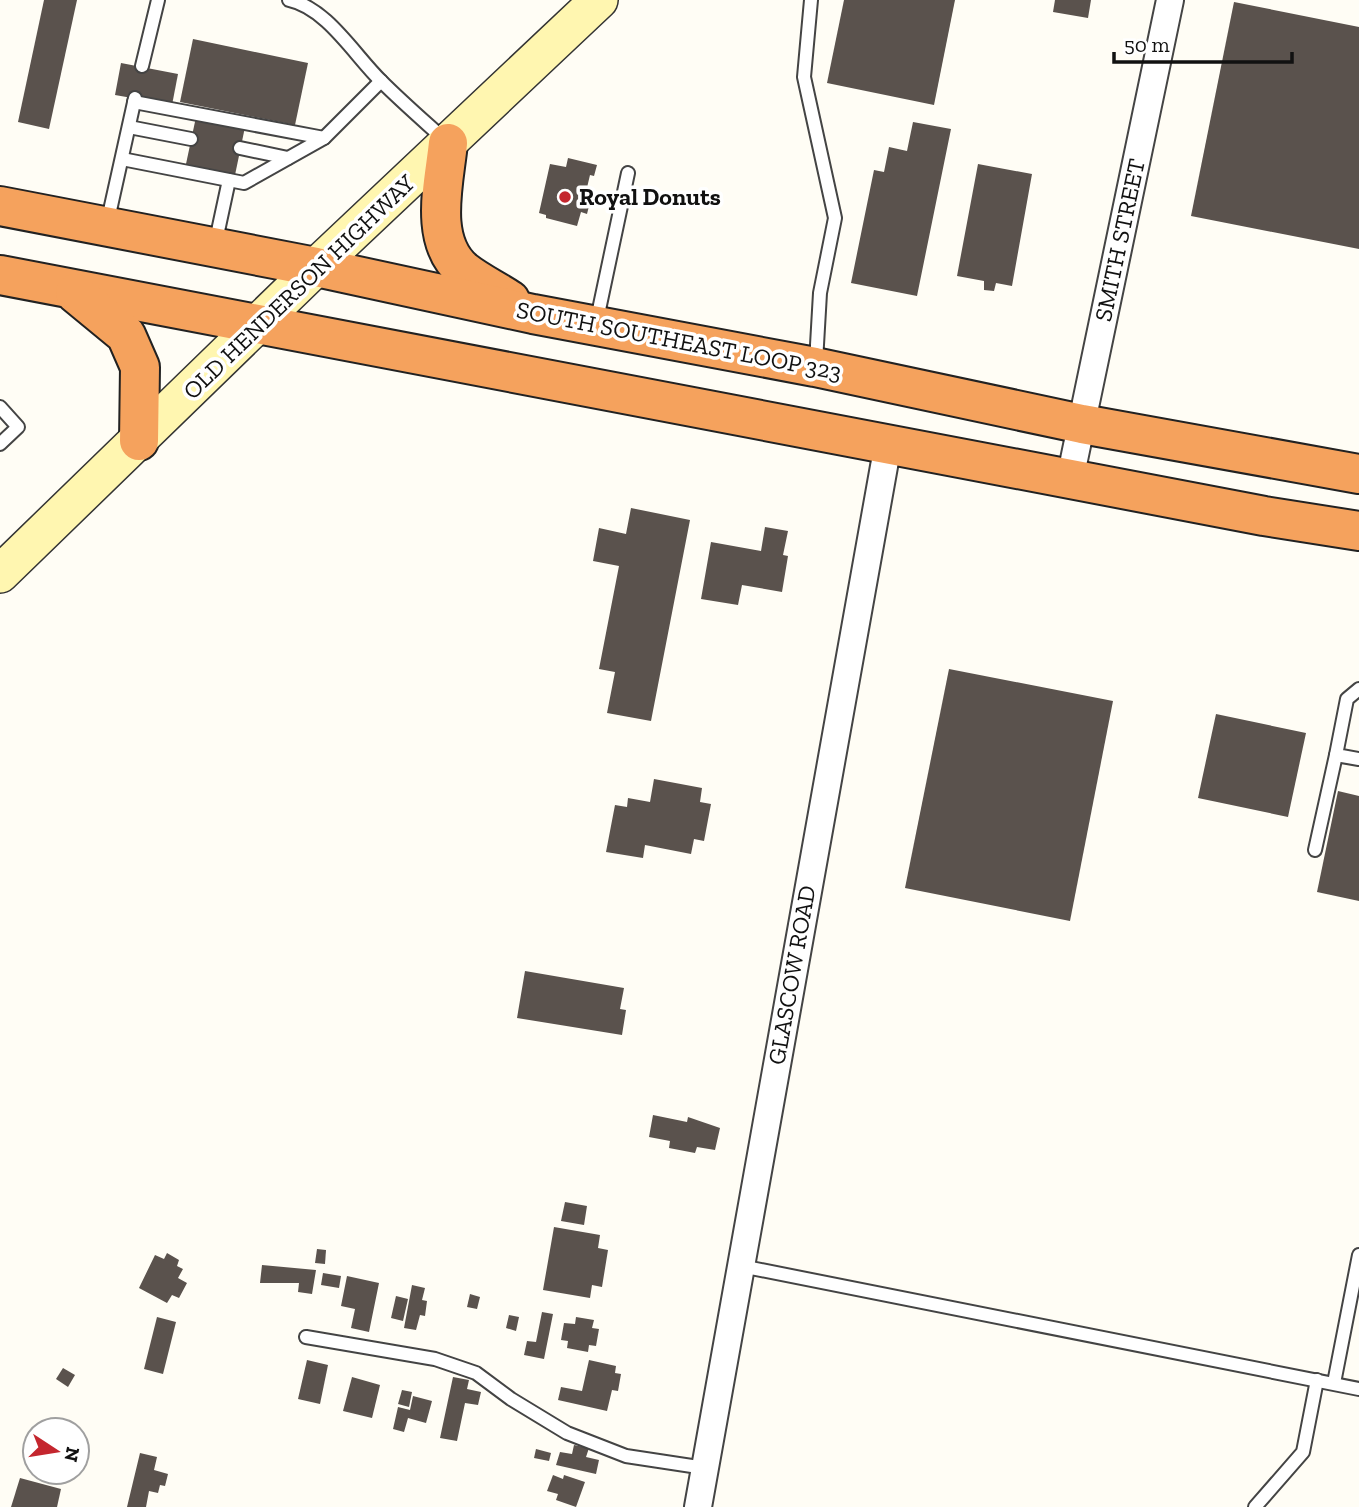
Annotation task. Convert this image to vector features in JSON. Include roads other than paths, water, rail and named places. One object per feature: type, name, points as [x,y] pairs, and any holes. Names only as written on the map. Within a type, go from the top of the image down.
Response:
[{"type":"highway","points":[[448,143],[441,215],[445,244],[463,270],[533,314]]},
{"type":"highway","name":"SOUTH SOUTHEAST LOOP 323","points":[[0,206],[316,267],[533,314],[816,367],[1082,424],[1359,474]]},
{"type":"highway","points":[[0,275],[1070,479],[1359,531]]},
{"type":"highway","points":[[71,289],[126,335],[140,367],[139,441]]},
{"type":"main road","name":"OLD HENDERSON HIGHWAY","points":[[0,575],[316,267],[599,0]]},
{"type":"street","name":"SMITH STREET","points":[[1070,479],[1170,0]]},
{"type":"street","name":"GLASCOW ROAD","points":[[698,1507],[888,444]]},
{"type":"lane","points":[[142,66],[158,0]]},
{"type":"lane","points":[[289,0],[298,2],[323,19],[381,81],[448,143]]},
{"type":"lane","points":[[811,0],[804,77],[835,218],[820,293],[816,367]]},
{"type":"lane","points":[[121,159],[244,183],[324,138],[381,81]]},
{"type":"lane","points":[[107,227],[135,100],[324,138]]},
{"type":"lane","points":[[129,127],[191,139]]},
{"type":"lane","points":[[240,148],[288,158]]},
{"type":"lane","points":[[595,326],[628,173]]},
{"type":"lane","points":[[214,248],[229,180]]},
{"type":"lane","points":[[0,444],[18,427],[2,413]]},
{"type":"lane","points":[[1315,850],[1346,699],[1359,689]]},
{"type":"lane","points":[[1336,755],[1359,759]]},
{"type":"lane","points":[[1334,1383],[1359,1255]]},
{"type":"lane","points":[[741,1266],[1359,1388]]},
{"type":"lane","points":[[306,1337],[435,1359],[476,1373],[511,1399],[579,1438],[626,1456],[705,1468]]},
{"type":"lane","points":[[1255,1507],[1303,1452],[1317,1380]]},
{"type":"place","name":"Royal Donuts","points":[[565,197]]}]
